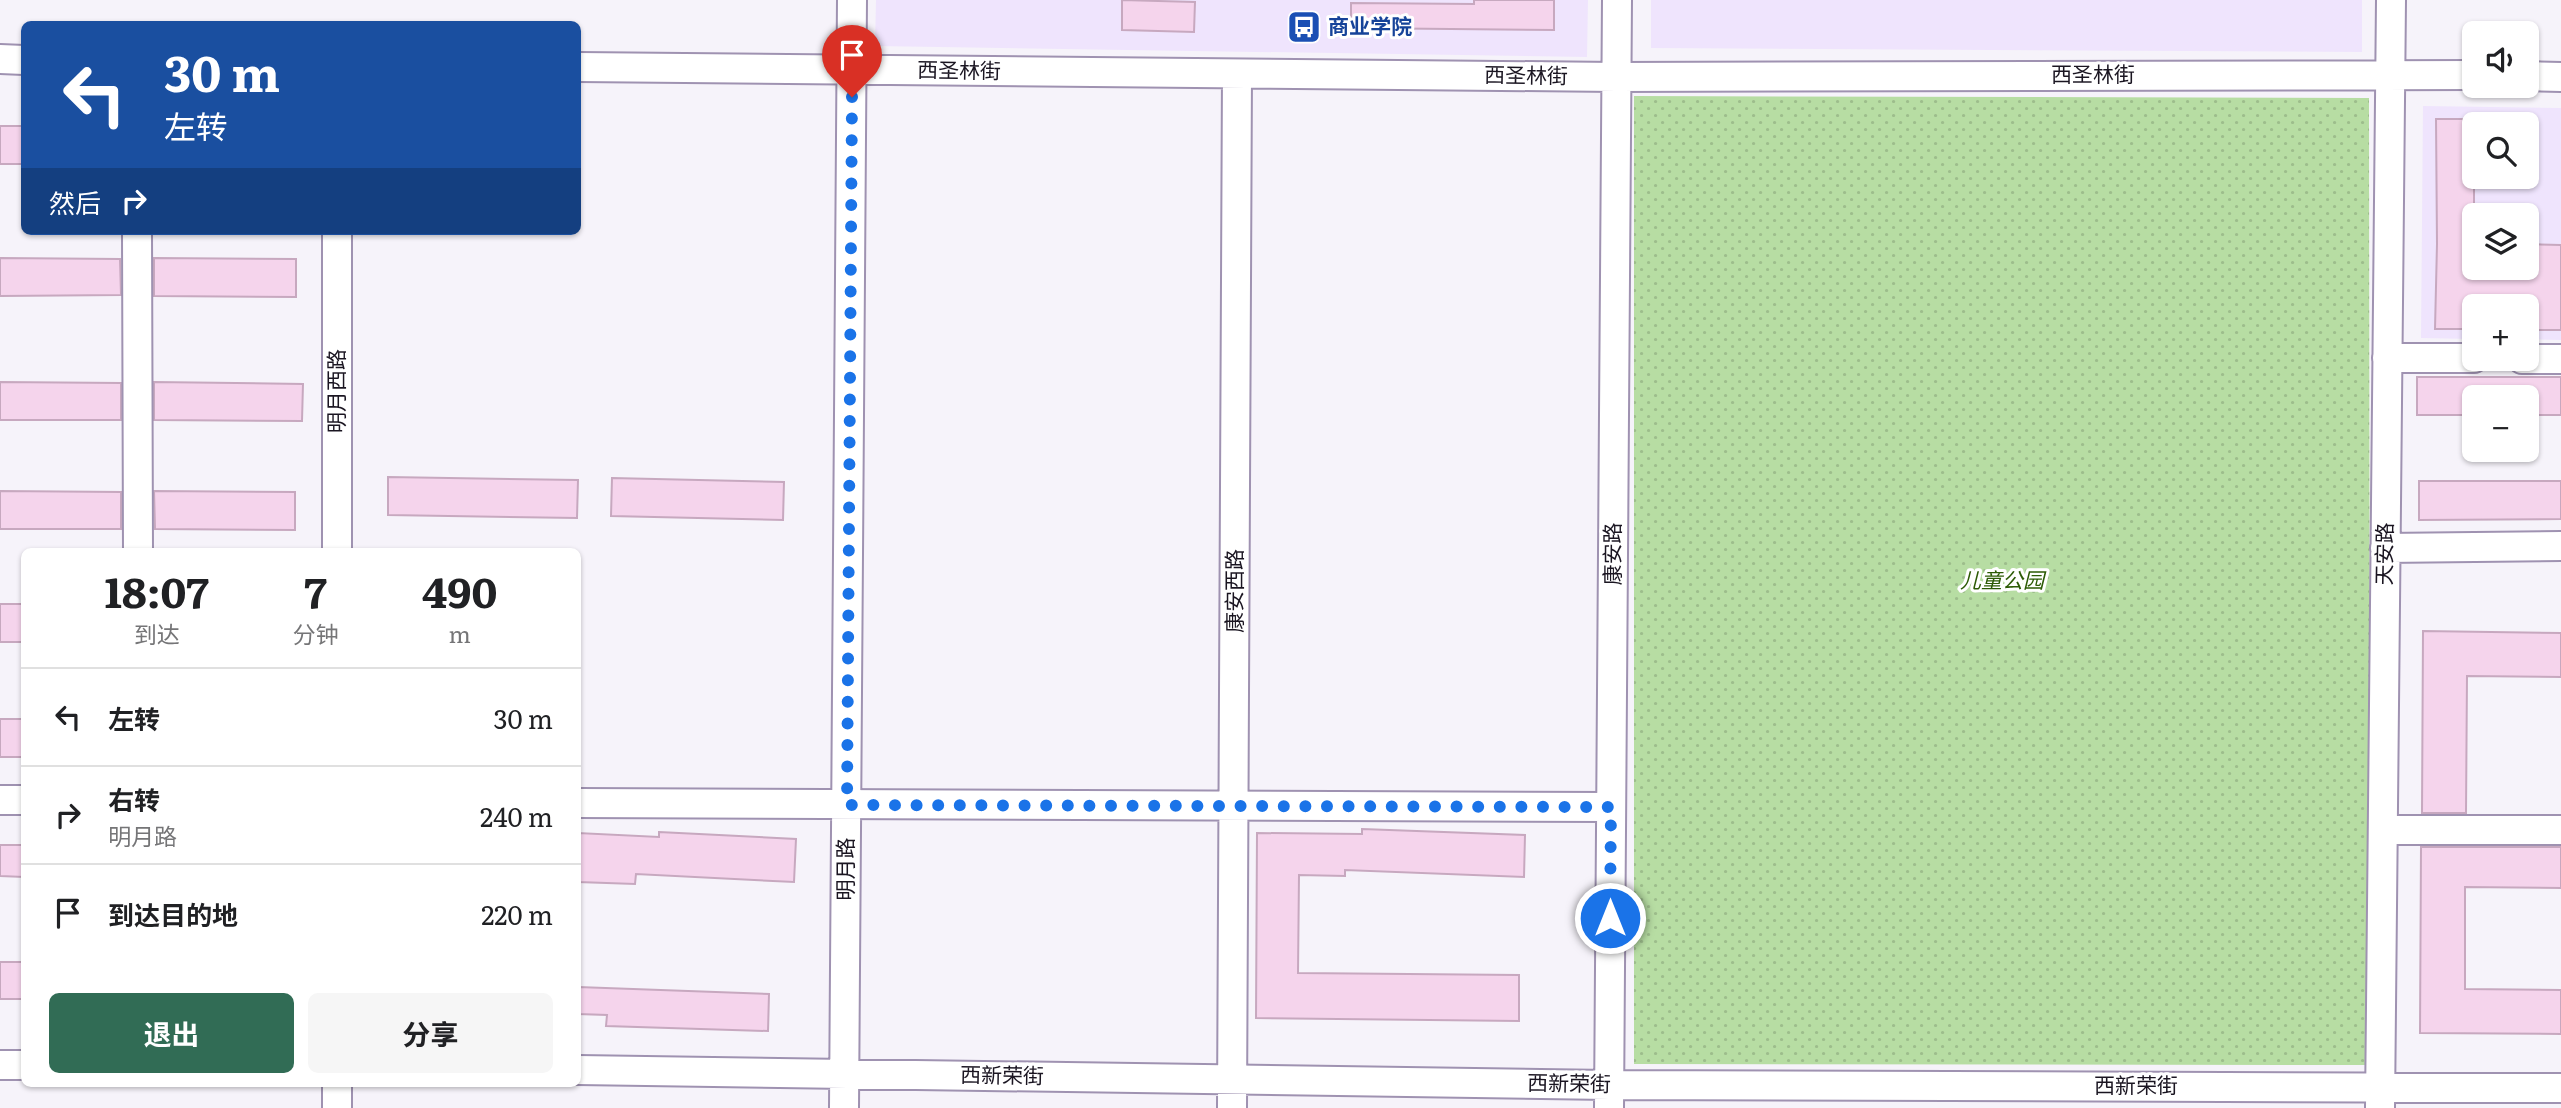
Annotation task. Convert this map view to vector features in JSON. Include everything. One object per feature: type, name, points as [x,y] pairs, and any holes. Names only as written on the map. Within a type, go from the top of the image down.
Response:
[{"type":"street","name":"明月路","points":[[844,1108],[852,0]]},
{"type":"street","name":"康安路","points":[[1609,1096],[1616,0]]},
{"type":"street","name":"天安路","points":[[2380,1098],[2391,0]]},
{"type":"street","points":[[0,59],[21,60]]},
{"type":"street","name":"西圣林街","points":[[581,67],[1616,77],[2462,75]]},
{"type":"street","name":"康安西路","points":[[1232,1108],[1237,74]]},
{"type":"street","points":[[2539,76],[2561,77]]},
{"type":"street","points":[[137,235],[138,548]]},
{"type":"street","name":"明月西路","points":[[337,235],[337,548]]},
{"type":"street","points":[[2387,358],[2462,358]]},
{"type":"street","points":[[2539,359],[2561,359]]},
{"type":"street","points":[[2385,548],[2561,546]]},
{"type":"street","points":[[0,800],[21,800]]},
{"type":"street","points":[[581,803],[1611,807]]},
{"type":"street","points":[[2383,830],[2561,830]]},
{"type":"street","points":[[0,1065],[21,1065]]},
{"type":"street","name":"西新荣街","points":[[581,1070],[1233,1080],[1609,1096],[2380,1098],[2561,1088]]},
{"type":"street","points":[[337,1087],[337,1108]]},
{"type":"shaded area","points":[[876,0],[1588,0],[1587,57],[875,46]]},
{"type":"shaded area","points":[[1651,0],[2362,0],[2362,52],[1651,48]]},
{"type":"shaded area","points":[[2423,106],[2561,108],[2561,340],[2539,339],[2539,294],[2462,294],[2462,339],[2421,338]]},
{"type":"green space","name":"儿童公园","points":[[1634,96],[2369,98],[2370,1065],[1634,1064]]},
{"type":"building","points":[[1122,0],[1195,2],[1194,32],[1122,30]]},
{"type":"building","points":[[1474,0],[1554,0],[1554,30],[1351,28],[1351,3],[1474,4]]},
{"type":"building","points":[[2436,119],[2462,119],[2462,189],[2474,189],[2474,203],[2462,203],[2462,280],[2539,280],[2539,244],[2561,245],[2561,330],[2539,330],[2539,294],[2462,294],[2462,329],[2435,329]]},
{"type":"building","points":[[0,126],[21,126],[21,164],[0,164]]},
{"type":"building","points":[[0,258],[120,259],[121,295],[0,296]]},
{"type":"building","points":[[154,258],[296,259],[296,297],[154,296]]},
{"type":"building","points":[[2417,377],[2561,377],[2561,415],[2539,415],[2539,385],[2462,385],[2462,415],[2417,415]]},
{"type":"building","points":[[0,382],[121,383],[121,420],[0,420]]},
{"type":"building","points":[[154,382],[303,384],[302,421],[154,420]]},
{"type":"building","points":[[388,477],[578,480],[577,518],[388,515]]},
{"type":"building","points":[[612,478],[784,482],[783,520],[611,516]]},
{"type":"building","points":[[2419,481],[2561,481],[2561,519],[2419,520]]},
{"type":"building","points":[[0,491],[121,492],[121,529],[0,529]]},
{"type":"building","points":[[154,491],[295,492],[295,530],[155,529]]},
{"type":"building","points":[[0,604],[21,604],[21,642],[0,642]]},
{"type":"building","points":[[2423,631],[2561,633],[2561,677],[2467,676],[2466,813],[2422,813]]},
{"type":"building","points":[[0,719],[21,719],[21,757],[0,757]]},
{"type":"building","points":[[1362,829],[1525,835],[1524,877],[1345,870],[1345,876],[1299,875],[1298,973],[1519,975],[1519,1021],[1256,1018],[1257,833],[1362,834]]},
{"type":"building","points":[[659,832],[796,839],[794,882],[636,874],[635,884],[581,882],[581,833],[659,837]]},
{"type":"building","points":[[0,845],[21,845],[21,877],[0,876]]},
{"type":"building","points":[[2421,847],[2561,847],[2561,888],[2465,887],[2465,989],[2561,990],[2561,1034],[2420,1033]]},
{"type":"building","points":[[0,962],[21,962],[21,999],[0,999]]},
{"type":"building","points":[[581,987],[769,994],[768,1031],[606,1026],[607,1015],[581,1014]]},
{"type":"place","name":"商业学院","points":[[1304,27]]},
{"type":"route","points":[[852,97],[847,805],[1611,807],[1610,918]]}]
